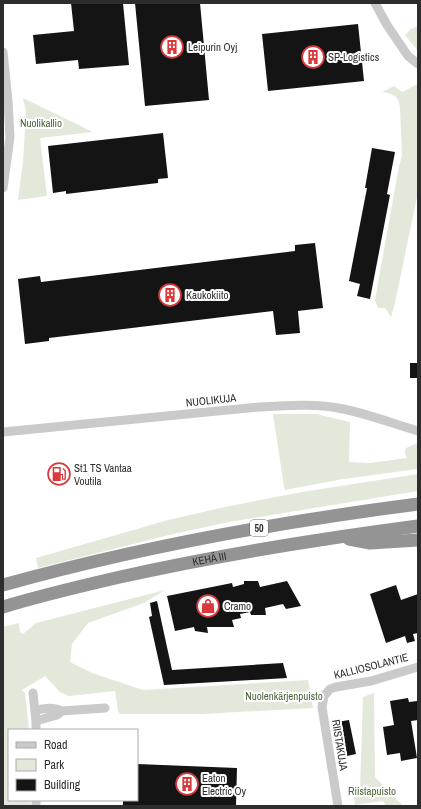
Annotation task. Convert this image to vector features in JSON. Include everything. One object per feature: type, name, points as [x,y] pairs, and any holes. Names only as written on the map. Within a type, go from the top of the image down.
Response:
[{"type":"highway","points":[[370,511],[418,497]]},
{"type":"highway","name":"KEHÄ III","points":[[3,585],[77,565],[150,549],[291,523],[418,504]]},
{"type":"highway","name":"KEHÄ III","points":[[3,607],[84,586],[155,570],[267,548],[333,537],[418,526]]},
{"type":"highway","points":[[333,537],[370,543],[418,540]]},
{"type":"street","points":[[375,3],[387,25],[408,56],[418,64]]},
{"type":"street","points":[[3,52],[10,137],[3,188]]},
{"type":"street","name":"NUOLIKUJA","points":[[3,432],[259,407],[300,405],[337,407],[418,431]]},
{"type":"street","name":"KALLIOSOLANTIE","points":[[330,689],[372,681],[418,667]]},
{"type":"street","name":"RIISTAKUJA","points":[[330,689],[324,696],[322,707],[338,806]]},
{"type":"street","points":[[33,693],[36,725],[62,711]]},
{"type":"street","points":[[35,710],[57,708],[62,711],[105,708]]},
{"type":"green space","points":[[418,26],[418,51],[405,35],[411,29]]},
{"type":"green space","points":[[418,84],[418,192],[391,317],[385,308],[378,308],[375,300],[402,156],[399,103],[394,96],[382,92],[394,86],[402,92]]},
{"type":"green space","name":"Nuolikallio","points":[[23,98],[93,132],[40,138],[47,196],[18,200],[23,162],[26,112]]},
{"type":"green space","points":[[273,414],[316,414],[350,422],[349,462],[370,463],[407,458],[405,453],[406,448],[418,443],[418,469],[343,479],[285,490]]},
{"type":"green space","points":[[418,474],[418,491],[229,522],[173,534],[38,568],[36,558],[168,520],[302,492]]},
{"type":"green space","name":"Nuolenkärjenpuisto","points":[[165,590],[144,603],[88,623],[72,644],[70,662],[92,673],[143,690],[308,680],[313,708],[202,714],[120,714],[118,711],[115,691],[69,696],[60,692],[45,676],[22,690],[25,693],[29,729],[8,729],[8,801],[30,801],[31,806],[3,806],[3,627],[19,623],[20,632],[23,634],[36,623]]},
{"type":"green space","name":"Riistapuisto","points":[[374,693],[375,777],[402,805],[418,806],[386,806],[383,801],[355,805],[353,791],[360,789],[363,697]]},
{"type":"building","points":[[71,3],[123,3],[129,65],[79,69],[78,60],[36,64],[33,35],[74,31]]},
{"type":"building","name":"Leipurin Oyj","points":[[135,3],[200,3],[209,100],[145,106]]},
{"type":"building","name":"SP-Logistics","points":[[358,24],[364,81],[268,91],[262,34]]},
{"type":"building","points":[[163,133],[168,178],[158,179],[158,183],[66,194],[66,191],[53,193],[48,146]]},
{"type":"building","points":[[372,148],[395,152],[387,194],[390,195],[370,299],[357,296],[360,284],[349,281],[367,188],[365,188]]},
{"type":"building","name":"Kaukokiito","points":[[315,243],[323,308],[298,311],[300,333],[276,335],[273,311],[49,338],[49,341],[25,344],[18,279],[40,276],[41,282],[295,251],[295,245]]},
{"type":"building","points":[[410,363],[418,363],[418,378],[410,378]]},
{"type":"building","points":[[244,581],[258,581],[260,587],[287,581],[301,606],[286,609],[283,604],[265,608],[266,615],[251,615],[250,612],[240,614],[241,618],[232,620],[234,627],[207,627],[208,633],[195,631],[194,627],[175,631],[167,596],[232,583],[233,587],[244,584]]},
{"type":"building","points":[[396,585],[401,600],[418,594],[418,633],[413,634],[415,641],[407,643],[405,636],[386,643],[370,594]]},
{"type":"building","points":[[157,601],[172,670],[283,663],[287,678],[164,685],[149,617],[152,616],[150,603]]},
{"type":"building","points":[[408,698],[409,702],[417,701],[418,720],[411,721],[417,758],[401,761],[400,753],[387,755],[383,727],[394,725],[390,701]]},
{"type":"building","points":[[349,720],[356,754],[347,756],[345,744],[342,744],[337,722]]},
{"type":"building","name":"Eaton Electric Oy","points":[[138,764],[237,768],[236,806],[123,806],[123,801],[138,801]]},
{"type":"place","name":"Leipurin Oyj","points":[[172,47]]},
{"type":"place","name":"SP-Logistics","points":[[313,57]]},
{"type":"place","name":"Kaukokiito","points":[[170,295]]},
{"type":"place","name":"St1 TS Vantaa Voutila","points":[[59,474]]},
{"type":"place","name":"Cramo","points":[[208,606]]},
{"type":"place","name":"Eaton Electric Oy","points":[[187,784]]}]
